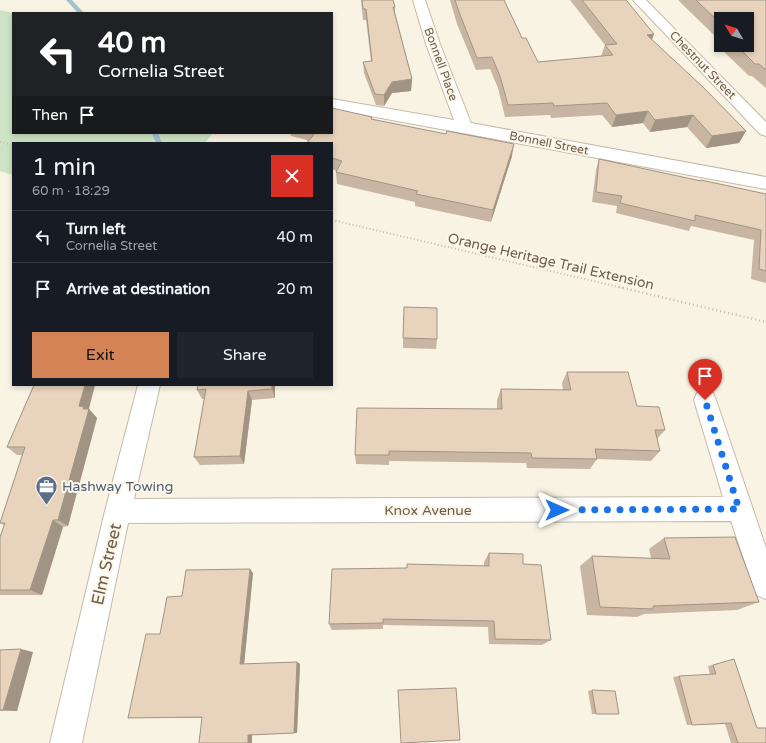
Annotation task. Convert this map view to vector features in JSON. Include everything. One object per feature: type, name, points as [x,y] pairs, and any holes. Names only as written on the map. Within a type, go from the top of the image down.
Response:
[{"type":"street","name":"Bonnell Place","points":[[419,0],[433,44],[464,127]]},
{"type":"street","name":"Chestnut Street","points":[[640,0],[766,131]]},
{"type":"street","name":"Bonnell Street","points":[[333,104],[766,183]]},
{"type":"street","name":"Elm Street","points":[[66,743],[118,511],[149,386]]},
{"type":"street","points":[[705,400],[739,509],[766,584]]},
{"type":"street","name":"Knox Avenue","points":[[118,511],[739,509]]},
{"type":"path","points":[[0,142],[12,145]]},
{"type":"path","name":"Orange Heritage Trail Extension","points":[[333,220],[766,322]]},
{"type":"green space","points":[[0,10],[12,13],[12,134],[212,134],[206,142],[12,142],[12,175],[0,171]]},
{"type":"building","points":[[362,0],[393,0],[395,7],[393,7],[412,79],[392,82],[384,95],[375,94],[363,62],[372,61],[366,9],[363,9]]},
{"type":"building","points":[[455,0],[504,0],[522,38],[526,38],[538,62],[613,55],[605,45],[617,44],[582,0],[626,0],[654,34],[647,35],[705,89],[746,131],[712,136],[693,115],[655,120],[648,111],[616,115],[607,103],[554,106],[553,103],[508,105],[500,76],[492,57],[477,58]]},
{"type":"building","points":[[696,0],[766,0],[766,70],[759,64],[755,64],[743,52],[754,52],[754,12],[714,12],[714,17]]},
{"type":"building","points":[[333,108],[372,117],[371,119],[446,134],[447,131],[514,144],[493,210],[416,194],[418,191],[336,172],[342,161],[333,158],[333,142],[308,142],[314,134],[333,134]]},
{"type":"building","points":[[599,159],[766,194],[766,271],[759,269],[761,230],[695,215],[695,221],[620,203],[622,196],[596,192]]},
{"type":"building","points":[[404,307],[437,308],[437,339],[403,338]]},
{"type":"building","points":[[567,372],[628,372],[637,406],[659,407],[665,430],[655,430],[660,451],[595,449],[597,459],[532,458],[531,453],[389,451],[389,455],[355,455],[357,408],[502,409],[501,389],[571,390]]},
{"type":"building","points":[[34,386],[85,386],[79,406],[84,407],[83,409],[89,409],[58,520],[53,520],[30,590],[0,590],[0,537],[5,523],[0,523],[25,447],[7,447]]},
{"type":"building","points":[[198,386],[272,386],[272,389],[248,391],[240,456],[194,457],[206,389],[197,390]]},
{"type":"building","points":[[735,537],[759,602],[653,606],[653,609],[600,607],[592,556],[670,559],[664,538]]},
{"type":"building","points":[[489,553],[523,554],[523,564],[541,565],[551,640],[495,639],[494,621],[383,619],[383,623],[329,624],[332,569],[407,568],[407,564],[489,566]]},
{"type":"building","points":[[250,569],[240,664],[297,662],[294,733],[248,735],[248,743],[199,743],[202,717],[128,718],[146,634],[160,634],[167,597],[182,596],[186,570]]},
{"type":"building","points":[[21,649],[3,710],[0,710],[0,650]]},
{"type":"building","points":[[734,659],[757,728],[766,728],[766,743],[738,743],[731,723],[692,725],[679,676],[716,674],[713,665]]},
{"type":"building","points":[[456,688],[460,740],[401,743],[398,690]]},
{"type":"building","points":[[592,690],[615,691],[619,714],[596,714]]},
{"type":"waterway","points":[[69,0],[80,12]]},
{"type":"waterway","points":[[155,134],[159,142]]},
{"type":"place","name":"Hashway Towing","points":[[46,506]]},
{"type":"route","points":[[557,510],[739,509],[705,400]]}]
